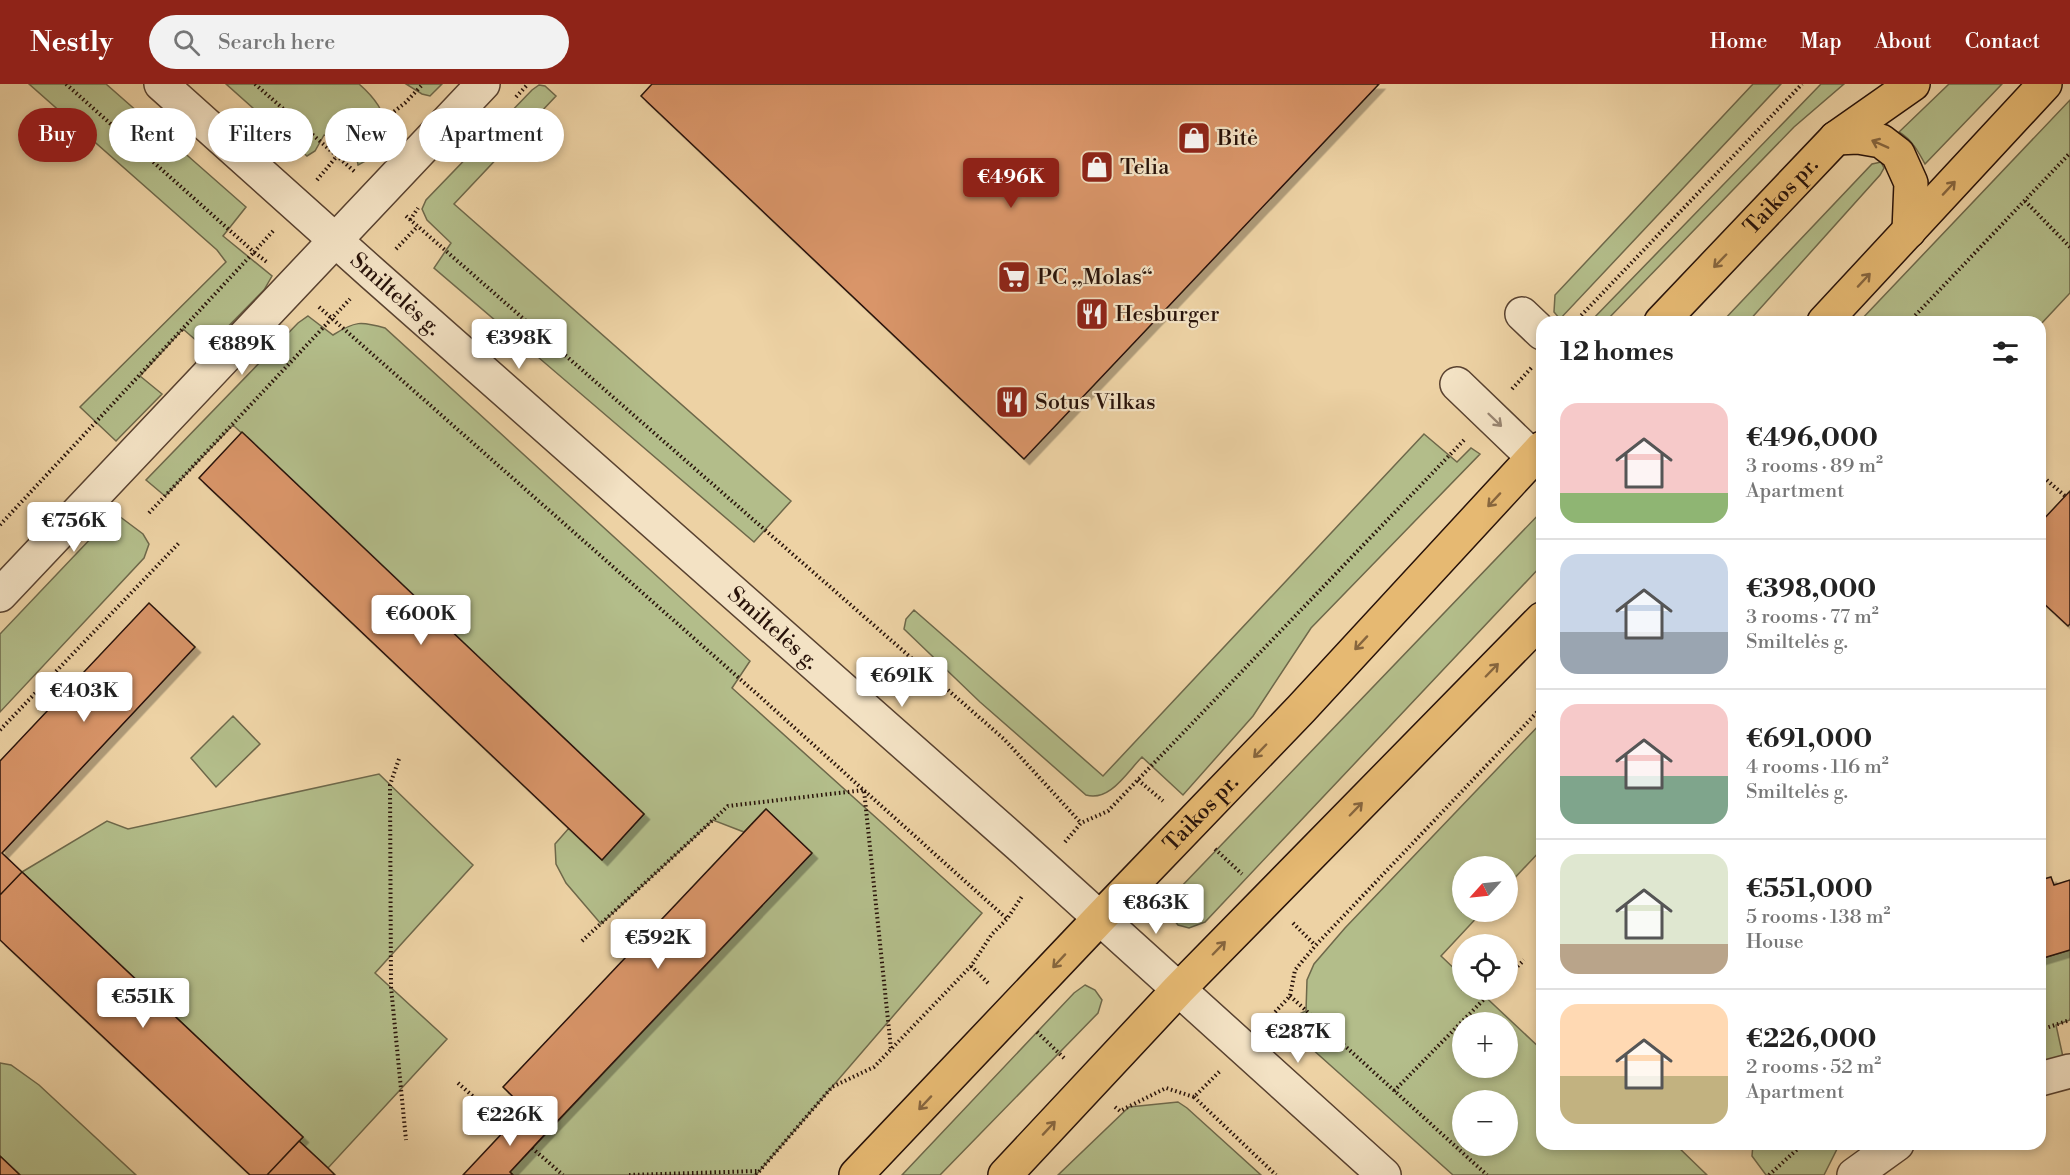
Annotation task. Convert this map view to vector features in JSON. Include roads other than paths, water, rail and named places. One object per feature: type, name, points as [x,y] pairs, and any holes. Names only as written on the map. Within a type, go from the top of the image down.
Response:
[{"type":"main road","name":"Taikos pr.","points":[[1667,316],[1836,138],[1913,84]]},
{"type":"main road","points":[[1830,316],[2045,84]]},
{"type":"main road","points":[[1836,138],[1858,137],[1881,141],[1898,154],[1911,183],[1909,231]]},
{"type":"main road","name":"Taikos pr.","points":[[856,1175],[1301,709],[1536,454]]},
{"type":"main road","points":[[1005,1175],[1178,990],[1536,625]]},
{"type":"street","name":"Smiltelės g.","points":[[161,84],[295,206],[1001,830],[1384,1175]]},
{"type":"street","points":[[0,595],[483,84]]},
{"type":"street","points":[[1456,384],[1488,414],[1536,450]]},
{"type":"street","points":[[2046,1077],[2070,1071]]},
{"type":"street","points":[[1854,1175],[1889,1150]]},
{"type":"place","name":"Bitė","points":[[1194,138]]},
{"type":"place","name":"Telia","points":[[1097,167]]},
{"type":"place","name":"PC „Molas“","points":[[1014,277]]},
{"type":"place","name":"Hesburger","points":[[1092,314]]},
{"type":"place","name":"Sotus Vilkas","points":[[1012,402]]}]
